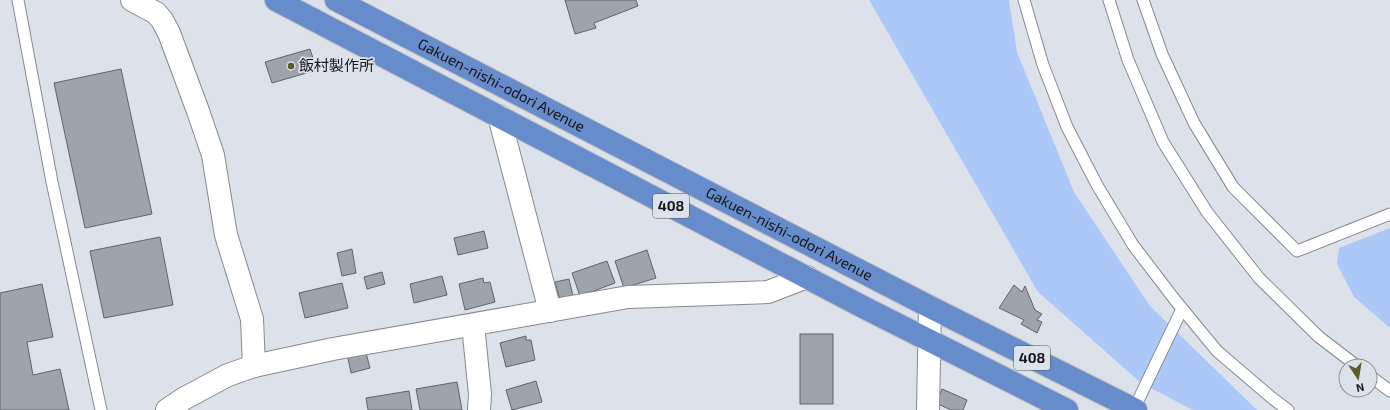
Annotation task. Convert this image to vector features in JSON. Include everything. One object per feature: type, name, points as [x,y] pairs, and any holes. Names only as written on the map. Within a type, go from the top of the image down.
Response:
[{"type":"highway","name":"Gakuen-nishi-odori Avenue","points":[[276,0],[930,341],[1067,410]]},
{"type":"highway","name":"Gakuen-nishi-odori Avenue","points":[[336,0],[930,307],[1135,410]]},
{"type":"street","points":[[132,0],[156,13],[162,20],[169,33],[213,155],[226,235],[252,319],[254,366]]},
{"type":"street","points":[[499,116],[550,311]]},
{"type":"street","points":[[167,410],[185,398],[228,375],[254,366],[334,349],[628,297],[768,292],[807,277]]},
{"type":"street","points":[[928,410],[930,307]]},
{"type":"street","points":[[473,325],[480,394],[479,410]]},
{"type":"lane","points":[[18,0],[52,182],[101,410]]},
{"type":"lane","points":[[1024,0],[1043,65],[1067,127],[1097,184],[1133,245],[1182,309],[1217,351],[1288,410]]},
{"type":"lane","points":[[1108,0],[1128,60],[1163,142],[1207,212],[1259,278],[1319,337],[1347,358]]},
{"type":"lane","points":[[1143,0],[1162,54],[1194,123],[1229,181],[1233,187],[1297,251],[1390,214]]},
{"type":"lane","points":[[1135,410],[1182,309]]},
{"type":"lane","points":[[1378,382],[1390,391]]},
{"type":"shaded area","points":[[869,0],[1009,0],[1017,52],[1074,192],[1150,306],[1257,410],[1193,410],[1141,383],[1038,292]]},
{"type":"shaded area","points":[[1390,228],[1390,328],[1354,297],[1337,264],[1339,248]]},
{"type":"building","points":[[565,0],[636,0],[638,6],[594,23],[596,28],[575,34]]},
{"type":"building","name":"飯村製作所","points":[[310,49],[317,70],[272,83],[265,62]]},
{"type":"building","points":[[121,69],[152,214],[85,228],[54,83]]},
{"type":"building","points":[[484,231],[488,248],[458,255],[454,238]]},
{"type":"building","points":[[160,237],[173,305],[104,318],[90,251]]},
{"type":"building","points":[[352,249],[356,273],[342,276],[337,253]]},
{"type":"building","points":[[647,250],[656,278],[624,288],[615,261]]},
{"type":"building","points":[[607,261],[615,283],[580,296],[572,273]]},
{"type":"building","points":[[382,272],[385,284],[367,289],[364,277]]},
{"type":"building","points":[[442,276],[447,295],[414,303],[410,284]]},
{"type":"building","points":[[483,278],[484,283],[490,282],[495,302],[465,310],[459,284]]},
{"type":"building","points":[[569,279],[573,296],[560,300],[555,282]]},
{"type":"building","points":[[342,283],[348,308],[305,318],[299,293]]},
{"type":"building","points":[[42,284],[53,337],[27,342],[33,375],[60,369],[69,410],[0,410],[0,293]]},
{"type":"building","points":[[1014,285],[1022,292],[1025,286],[1035,310],[1042,314],[1037,320],[1042,322],[1037,333],[1021,324],[1024,320],[999,308]]},
{"type":"building","points":[[800,334],[833,334],[833,404],[800,404]]},
{"type":"building","points":[[526,336],[526,340],[531,340],[535,360],[506,367],[500,343]]},
{"type":"building","points":[[365,349],[370,368],[351,373],[347,353]]},
{"type":"building","points":[[536,381],[542,402],[512,410],[506,390]]},
{"type":"building","points":[[457,382],[462,410],[420,410],[416,389]]},
{"type":"building","points":[[942,389],[967,400],[963,410],[951,410],[936,403]]},
{"type":"building","points":[[409,391],[412,410],[368,410],[366,398]]},
{"type":"place","name":"飯村製作所","points":[[291,66]]}]
